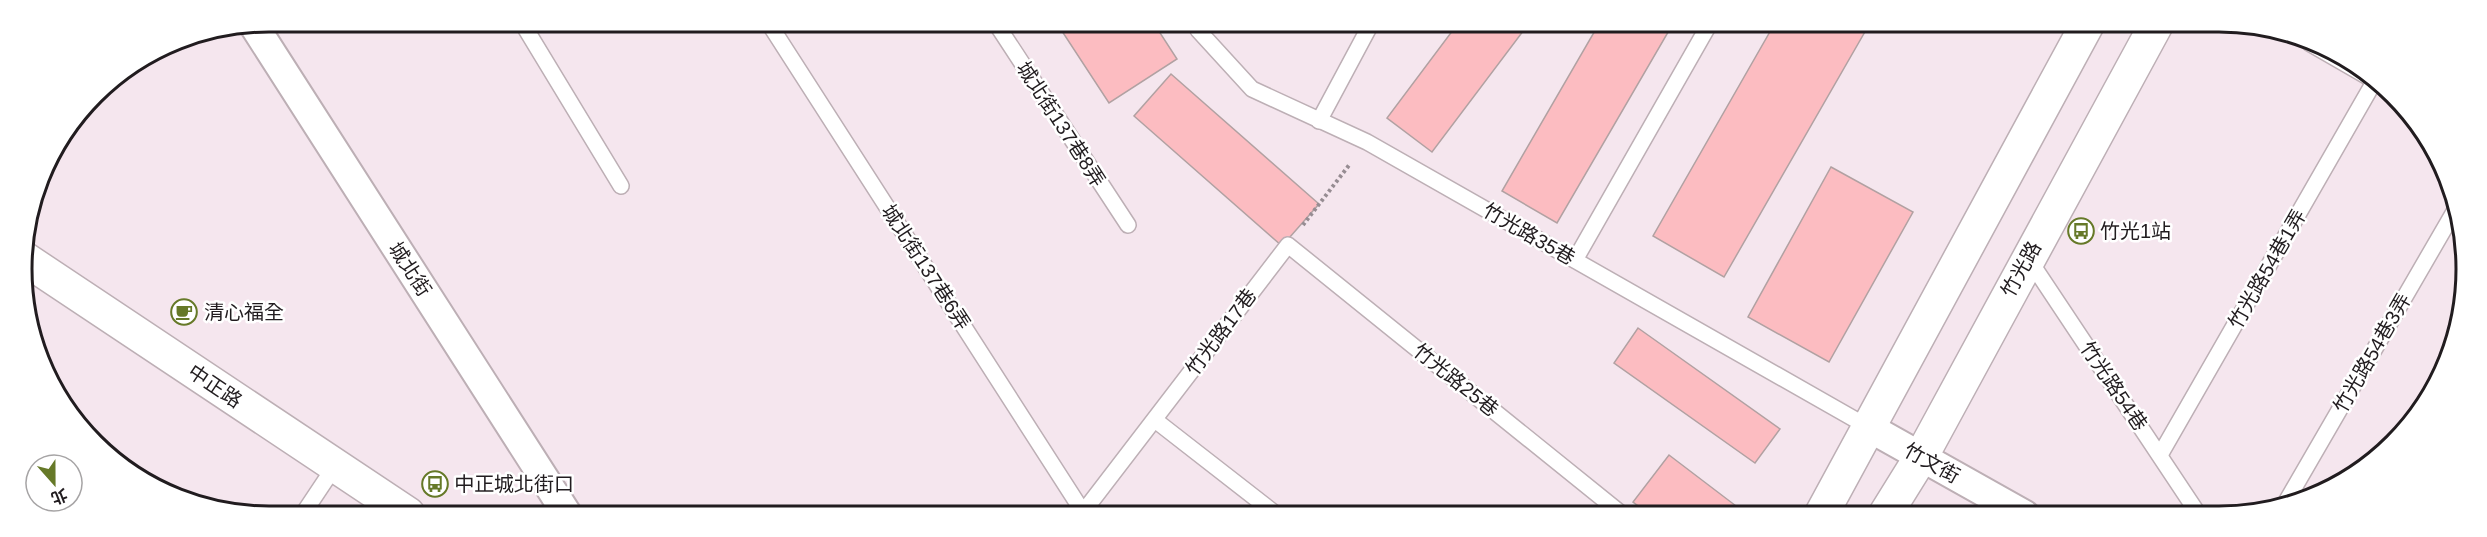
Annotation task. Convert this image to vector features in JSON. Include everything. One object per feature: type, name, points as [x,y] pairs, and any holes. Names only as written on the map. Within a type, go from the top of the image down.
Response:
[{"type":"street","name":"城北街","points":[[258,32],[562,506]]},
{"type":"street","points":[[1826,506],[2083,32]]},
{"type":"street","name":"竹光路","points":[[1891,506],[1921,457],[2152,32]]},
{"type":"street","name":"中正路","points":[[32,264],[396,506]]},
{"type":"street","name":"竹文街","points":[[1870,428],[2009,506]]},
{"type":"lane","points":[[528,32],[621,186]]},
{"type":"lane","name":"城北街137巷6弄","points":[[775,32],[1078,506]]},
{"type":"lane","name":"城北街137巷8弄","points":[[1002,32],[1128,225]]},
{"type":"lane","name":"竹光路35巷","points":[[1200,32],[1252,89],[1319,122],[1367,142],[1870,428]]},
{"type":"lane","points":[[1319,122],[1367,32]]},
{"type":"lane","points":[[1575,260],[1704,32]]},
{"type":"lane","name":"竹光路54巷1弄","points":[[2160,455],[2371,87]]},
{"type":"lane","name":"竹光路54巷3弄","points":[[2291,494],[2450,219]]},
{"type":"lane","name":"竹光路17巷","points":[[1087,506],[1288,245]]},
{"type":"lane","name":"竹光路25巷","points":[[1288,245],[1612,506]]},
{"type":"lane","name":"竹光路54巷","points":[[2028,257],[2193,506]]},
{"type":"lane","points":[[1155,420],[1265,506]]},
{"type":"lane","points":[[308,506],[335,466]]},
{"type":"path","points":[[1288,245],[1367,142]]},
{"type":"building","points":[[1063,32],[1159,32],[1177,59],[1109,103]]},
{"type":"building","points":[[1452,32],[1522,32],[1432,152],[1387,118]]},
{"type":"building","points":[[1594,32],[1668,32],[1557,223],[1502,191]]},
{"type":"building","points":[[1770,32],[1865,32],[1724,277],[1653,236]]},
{"type":"building","points":[[1171,74],[1319,204],[1282,246],[1134,116]]},
{"type":"building","points":[[1831,167],[1913,212],[1829,362],[1748,317]]},
{"type":"building","points":[[1638,328],[1780,429],[1755,463],[1614,363]]},
{"type":"building","points":[[1669,455],[1736,506],[1638,506],[1633,502]]},
{"type":"place","name":"竹光1站","points":[[2081,231]]},
{"type":"place","name":"清心福全","points":[[184,312]]},
{"type":"place","name":"中正城北街口","points":[[435,484]]}]
